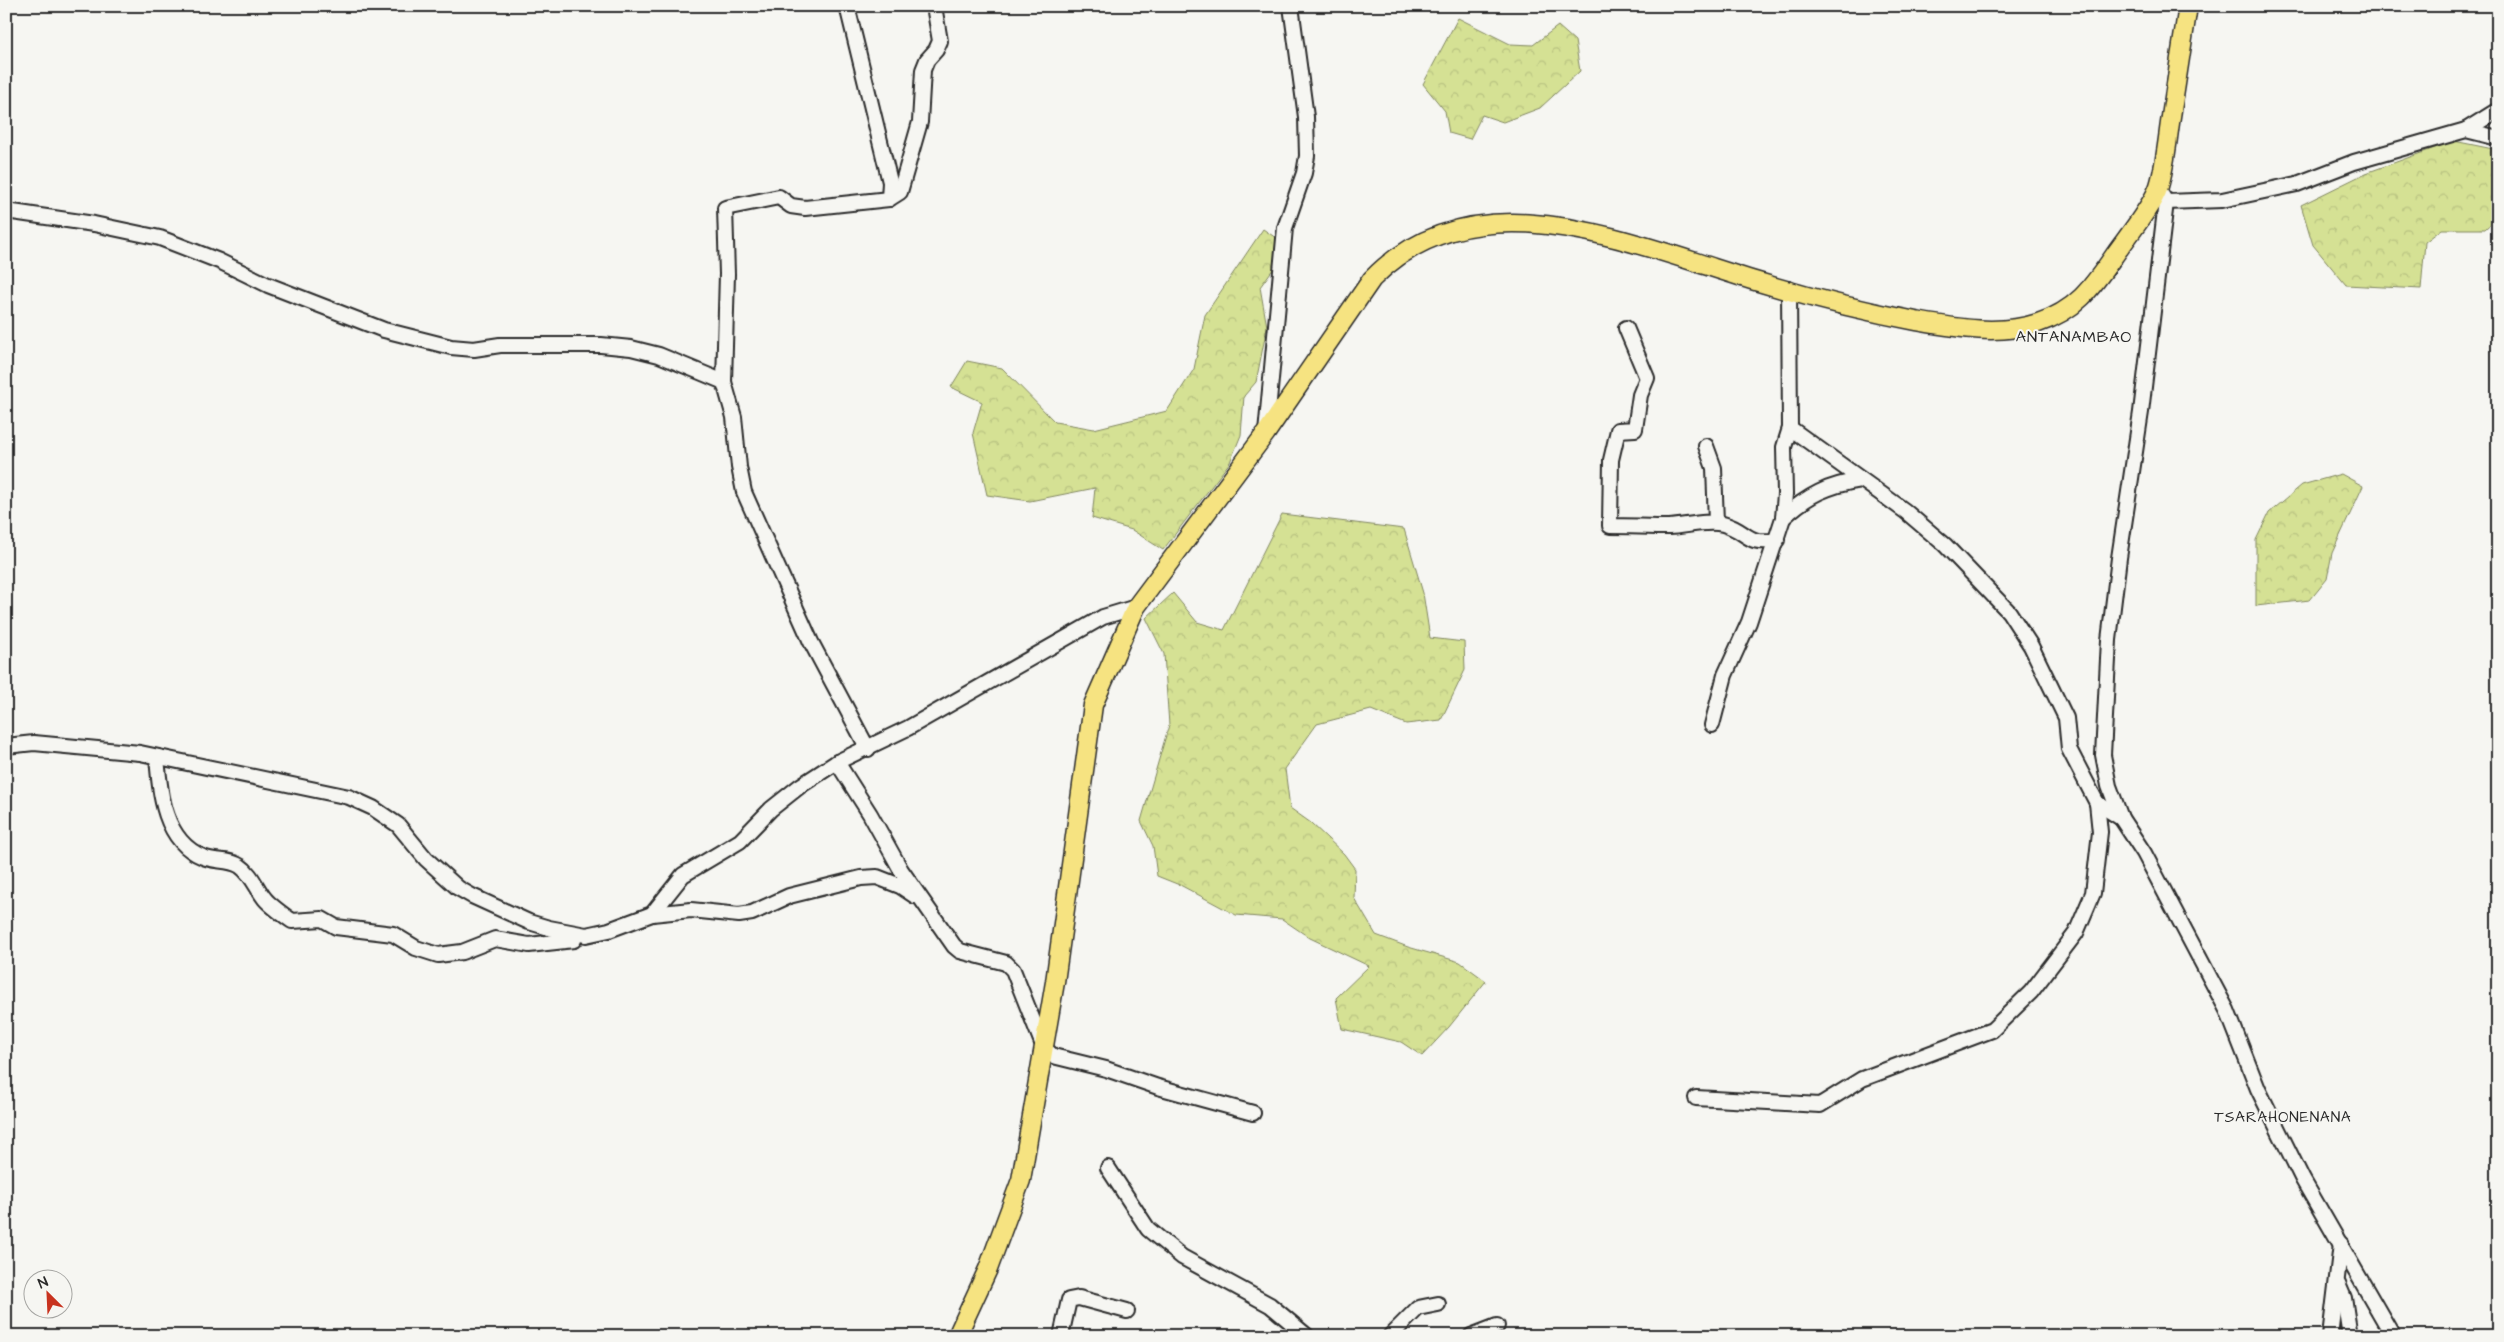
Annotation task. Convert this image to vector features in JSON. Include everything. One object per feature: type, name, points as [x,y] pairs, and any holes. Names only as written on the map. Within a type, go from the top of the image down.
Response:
[{"type":"main road","points":[[957,1336],[988,1269],[1021,1180],[1033,1099],[1044,1048],[1093,705],[1136,607],[1266,433],[1372,279],[1409,248],[1443,232],[1503,223],[1531,223],[1580,230],[1660,249],[1715,268],[1871,312],[1958,328],[2004,329],[2040,322],[2086,296],[2162,195],[2188,6]]},
{"type":"street","points":[[847,6],[890,182],[889,199]]},
{"type":"street","points":[[868,749],[811,642],[744,492],[734,416],[724,382],[727,274],[725,208],[779,197],[791,206],[805,208],[889,199],[900,192],[909,168],[920,122],[923,70],[927,60],[936,50],[940,41],[934,6]]},
{"type":"street","points":[[1266,433],[1284,228],[1304,173],[1307,156],[1306,117],[1291,6]]},
{"type":"street","points":[[2392,1336],[2303,1180],[2258,1089],[2227,1010],[2144,853],[2121,818],[2109,786],[2103,755],[2109,640],[2141,412],[2162,195],[2222,200],[2296,184],[2354,162],[2466,130],[2498,110]]},
{"type":"street","points":[[2466,130],[2498,138]]},
{"type":"street","points":[[6,212],[94,224],[160,238],[218,261],[268,285],[384,330],[451,347],[474,349],[500,345],[602,345],[631,348],[659,355],[724,382]]},
{"type":"street","points":[[1712,724],[1725,675],[1748,622],[1783,518],[1785,494],[1784,447],[1790,428],[1788,289]]},
{"type":"street","points":[[1626,328],[1647,378],[1640,395],[1635,429],[1618,430],[1611,460],[1610,526],[1668,527],[1716,522],[1733,526],[1748,538],[1762,543],[1777,540]]},
{"type":"street","points":[[1696,1098],[1820,1106],[1862,1079],[1992,1030],[2031,992],[2076,933],[2093,893],[2100,832],[2097,803],[2069,749],[2066,718],[2031,646],[2009,612],[1945,545],[1905,511],[1790,428]]},
{"type":"street","points":[[1706,446],[1714,468],[1716,522]]},
{"type":"street","points":[[1783,518],[1820,490],[1835,484],[1861,480]]},
{"type":"street","points":[[652,914],[683,875],[740,841],[771,809],[800,786],[837,762],[868,749],[1103,617],[1136,607]]},
{"type":"street","points":[[6,746],[34,743],[140,753],[349,797],[373,808],[398,825],[426,859],[458,888],[529,922],[586,934],[610,930],[652,914],[691,910],[739,914],[752,913],[789,896],[861,878],[877,877],[900,886],[923,901]]},
{"type":"street","points":[[157,758],[158,776],[168,822],[175,836],[201,856],[239,864],[253,878],[266,901],[292,921],[322,918],[336,927],[393,934],[416,948],[438,955],[462,952],[496,939],[529,945],[574,940]]},
{"type":"street","points":[[837,762],[870,814],[901,870],[954,946],[960,951],[1006,963],[1013,970],[1044,1048],[1053,1056],[1106,1069],[1158,1088],[1253,1113]]},
{"type":"street","points":[[2097,803],[2121,818]]},
{"type":"street","points":[[1108,1168],[1148,1229],[1182,1257],[1270,1305],[1307,1336]]},
{"type":"street","points":[[2330,1336],[2341,1244]]},
{"type":"street","points":[[2337,1282],[2344,1298],[2350,1336]]},
{"type":"street","points":[[1062,1336],[1069,1300],[1079,1298],[1126,1311]]},
{"type":"street","points":[[1390,1336],[1418,1308],[1438,1304]]},
{"type":"street","points":[[1471,1336],[1497,1326]]},
{"type":"green space","points":[[1866,6],[1920,6],[1919,12],[1873,10]]},
{"type":"green space","points":[[1458,18],[1510,44],[1533,45],[1558,26],[1575,41],[1580,71],[1540,108],[1503,122],[1482,115],[1470,139],[1449,133],[1445,111],[1423,84]]},
{"type":"green space","points":[[2454,141],[2498,150],[2498,217],[2485,229],[2442,229],[2425,242],[2421,289],[2346,285],[2313,245],[2301,205],[2366,173]]},
{"type":"green space","points":[[1263,229],[1276,238],[1276,265],[1260,287],[1267,327],[1256,382],[1244,396],[1241,435],[1230,462],[1163,550],[1132,530],[1092,518],[1095,488],[1030,501],[987,495],[973,433],[982,402],[951,387],[967,361],[1002,368],[1055,422],[1094,429],[1167,411],[1194,369],[1205,315]]},
{"type":"green space","points":[[2341,474],[2363,486],[2332,553],[2327,579],[2310,600],[2256,606],[2256,540],[2269,513],[2302,485]]},
{"type":"green space","points":[[1282,514],[1404,529],[1423,593],[1430,638],[1464,642],[1465,670],[1441,720],[1406,724],[1371,710],[1317,724],[1285,769],[1290,808],[1311,823],[1344,854],[1355,869],[1354,898],[1376,935],[1408,947],[1460,962],[1486,981],[1449,1027],[1422,1056],[1401,1042],[1342,1029],[1336,998],[1369,966],[1310,938],[1282,919],[1236,915],[1182,886],[1157,876],[1153,846],[1141,821],[1169,725],[1164,654],[1146,618],[1173,593],[1197,622],[1224,630]]},
{"type":"district","name":"ANTANAMBAO","points":[[2074,337]]},
{"type":"district","name":"TSARAHONENANA","points":[[2283,1117]]}]
